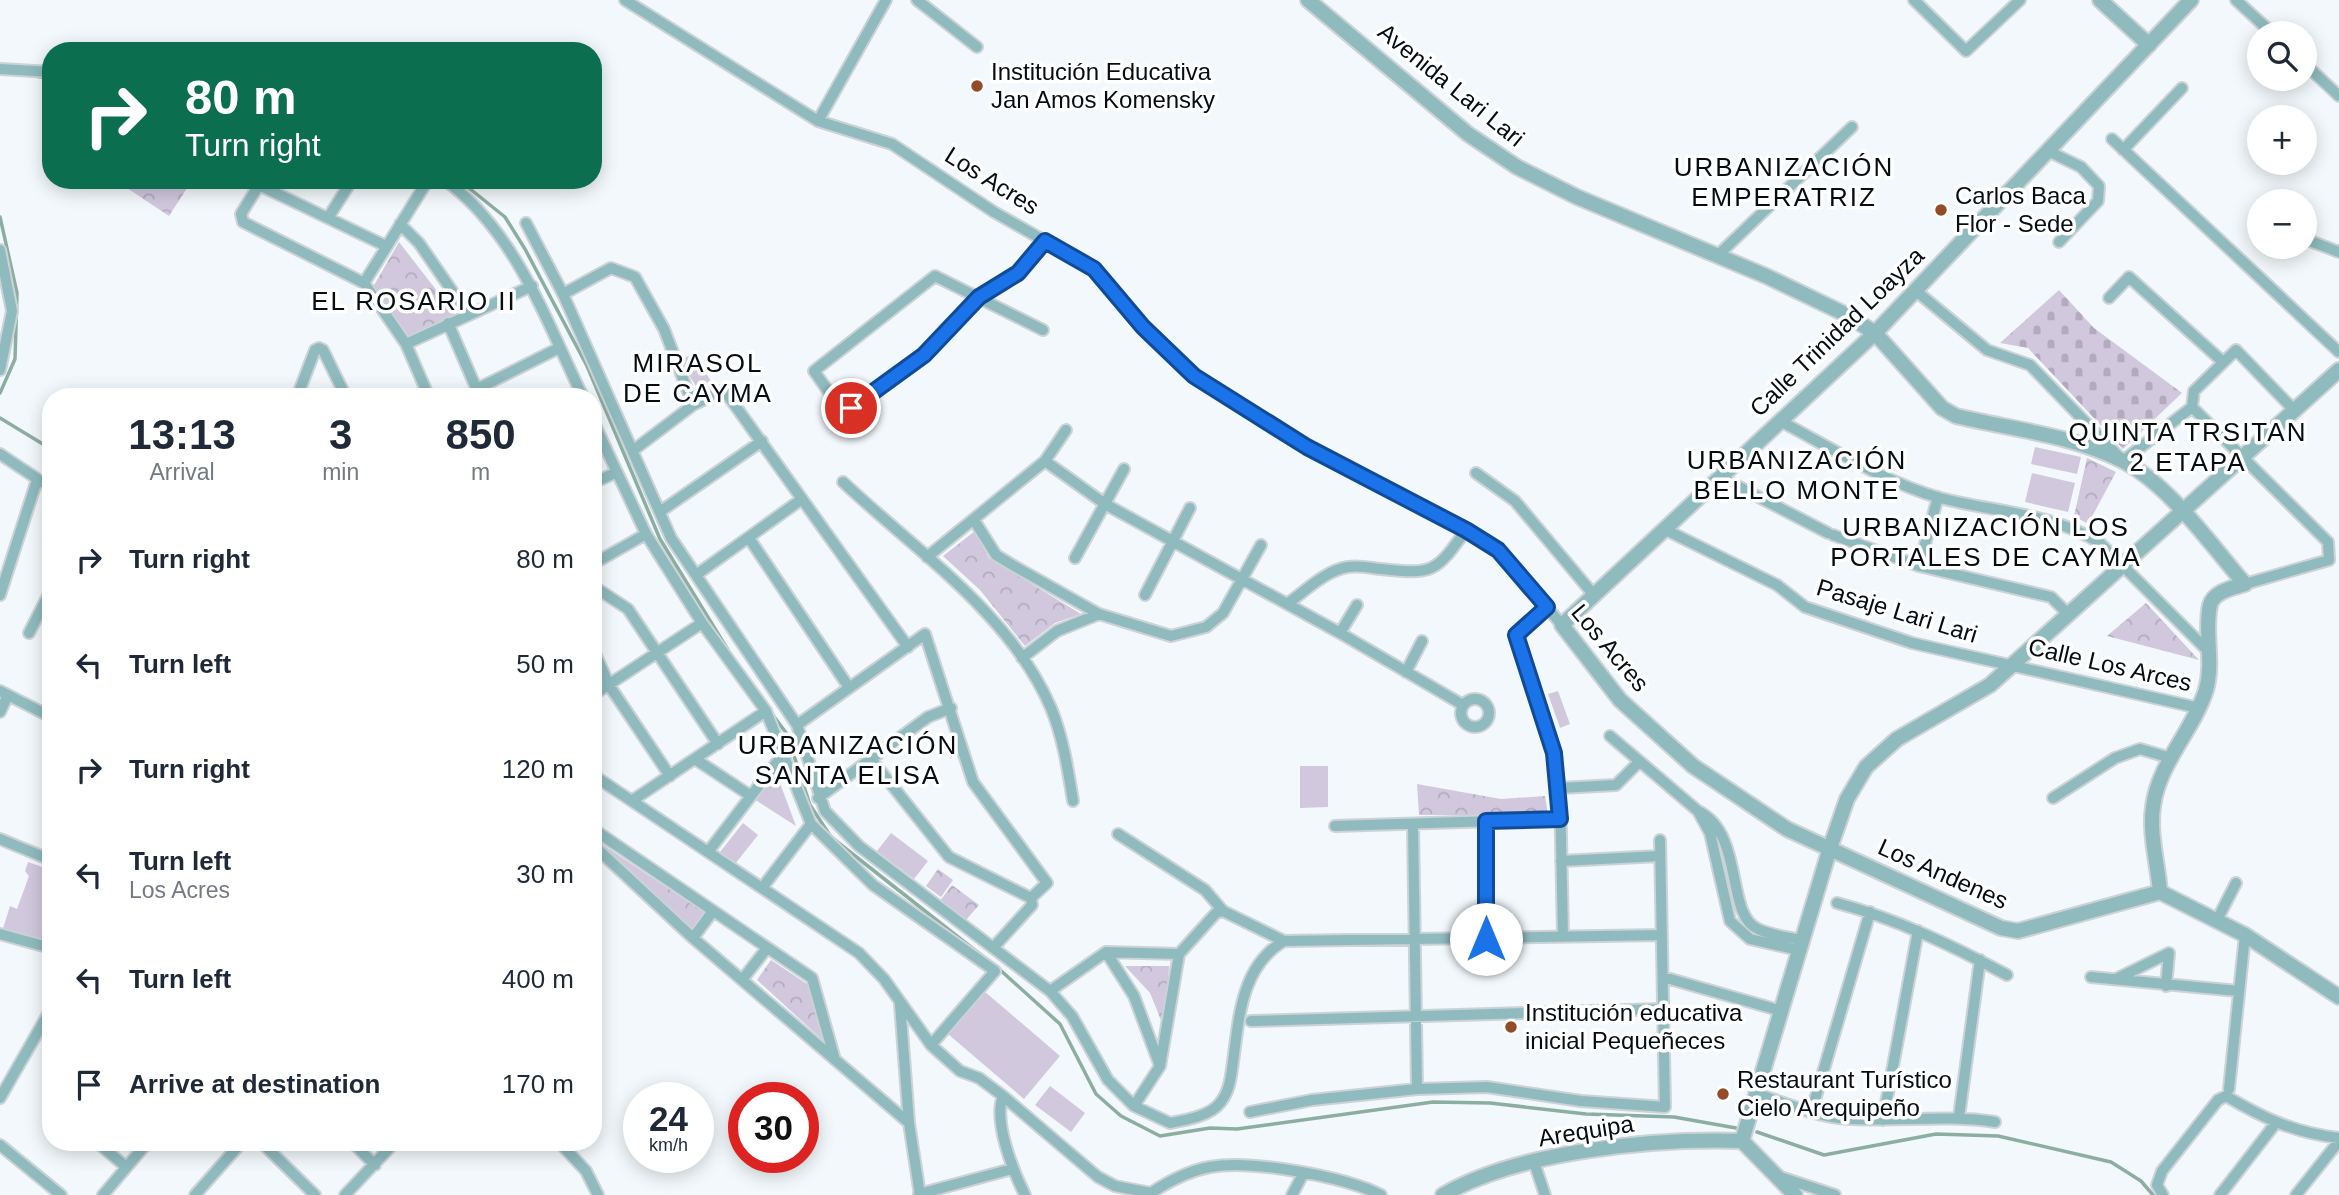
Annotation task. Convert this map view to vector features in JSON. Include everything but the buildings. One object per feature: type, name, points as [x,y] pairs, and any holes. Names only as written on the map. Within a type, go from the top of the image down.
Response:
[{"type":"street","name":"Los Acres","points":[[625,0],[818,121],[892,144],[994,212],[1094,269],[1143,327],[1194,376],[1307,447],[1466,530],[1498,550],[1562,625],[1620,700],[1693,766],[1787,829],[1830,848]]},
{"type":"street","points":[[818,121],[886,0]]},
{"type":"street","points":[[917,0],[977,47]]},
{"type":"street","name":"Avenida Lari Lari","points":[[1308,0],[1468,134],[1517,167],[1577,197],[1847,315],[1875,332],[1942,408],[1956,416],[2097,444],[2157,485],[2245,584]]},
{"type":"street","points":[[1914,0],[1966,51],[2020,0]]},
{"type":"street","points":[[2100,0],[2149,45]]},
{"type":"street","name":"Calle Trinidad Loayza","points":[[1562,625],[1875,332],[2190,0]]},
{"type":"street","points":[[2236,0],[2259,21]]},
{"type":"street","points":[[0,69],[42,71]]},
{"type":"street","points":[[2317,75],[2339,96]]},
{"type":"street","points":[[2123,150],[2182,88]]},
{"type":"street","points":[[1717,256],[1852,127]]},
{"type":"street","points":[[2112,139],[2339,352]]},
{"type":"street","points":[[2048,151],[2081,167],[2099,186],[2098,201],[2059,242]]},
{"type":"street","points":[[256,189],[241,214],[243,222],[364,283],[406,344],[425,388]]},
{"type":"street","points":[[272,189],[386,246]]},
{"type":"street","points":[[328,218],[346,189]]},
{"type":"street","points":[[364,283],[422,189]]},
{"type":"street","points":[[457,189],[471,199],[532,286],[579,388]]},
{"type":"street","points":[[526,223],[563,293],[635,449],[671,538],[797,725],[818,798],[837,825],[859,846],[1050,991],[1072,1016],[1108,1080],[1134,1106],[1170,1123],[1210,1111],[1219,1105],[1228,1091],[1240,1013],[1250,975],[1272,948],[1284,941]]},
{"type":"street","points":[[400,224],[419,243],[468,314]]},
{"type":"street","points":[[1043,330],[979,297],[935,276],[814,371],[838,405],[851,408],[924,355],[979,297],[1018,273],[1045,241]]},
{"type":"street","points":[[2317,244],[2339,252]]},
{"type":"street","points":[[0,250],[12,311],[0,370]]},
{"type":"street","points":[[563,293],[611,268],[635,277],[664,329],[693,405]]},
{"type":"street","points":[[2109,298],[2129,276],[2222,362]]},
{"type":"street","points":[[406,344],[532,286]]},
{"type":"street","points":[[1915,290],[1987,350],[2030,365],[2097,444]]},
{"type":"street","points":[[448,323],[477,388]]},
{"type":"street","points":[[300,388],[315,350],[319,348],[323,350],[341,388]]},
{"type":"street","points":[[488,388],[559,348]]},
{"type":"street","points":[[2123,461],[2192,407],[2194,391],[2236,350],[2294,410]]},
{"type":"street","points":[[1795,1195],[1742,1141],[1830,848],[1847,799],[1866,767],[1897,739],[1990,685],[2339,370]]},
{"type":"street","points":[[635,449],[693,405],[724,390],[908,647]]},
{"type":"street","points":[[2192,407],[2328,542],[2329,560],[2339,569]]},
{"type":"street","points":[[1780,421],[1884,475],[1938,497],[2069,525],[2100,543],[2210,654]]},
{"type":"street","points":[[927,557],[1045,461],[1066,430]]},
{"type":"street","points":[[661,511],[762,441]]},
{"type":"street","points":[[602,442],[646,534],[702,623],[766,711],[785,753],[811,824],[873,885],[995,971],[930,1045]]},
{"type":"street","points":[[0,454],[42,483]]},
{"type":"street","points":[[1045,461],[1104,504],[1340,632],[1464,705]]},
{"type":"street","points":[[1075,558],[1124,469]]},
{"type":"street","points":[[602,479],[615,473]]},
{"type":"street","points":[[1476,473],[1515,501],[1593,594]]},
{"type":"street","points":[[1720,477],[1830,534],[1919,566],[2051,597],[2068,614]]},
{"type":"street","points":[[0,595],[37,480]]},
{"type":"street","points":[[843,482],[899,536],[963,587],[1022,658],[1052,712],[1073,802]]},
{"type":"street","points":[[1919,566],[1938,497]]},
{"type":"street","points":[[695,575],[802,499]]},
{"type":"street","points":[[1144,595],[1190,508]]},
{"type":"street","points":[[974,520],[996,555],[1099,614],[1147,631],[1171,636],[1206,627],[1223,613],[1261,545]]},
{"type":"street","name":"Pasaje Lari Lari","points":[[1664,529],[1777,585],[1805,607],[1912,643],[2011,666]]},
{"type":"street","points":[[1287,604],[1316,583],[1349,566],[1406,572],[1434,570],[1443,563],[1466,530]]},
{"type":"street","points":[[602,559],[646,534]]},
{"type":"street","points":[[749,538],[848,686]]},
{"type":"street","name":"Calle Los Arces","points":[[2160,892],[2153,807],[2171,758],[2199,708],[2209,674],[2210,605],[2218,594],[2329,560]]},
{"type":"street","points":[[602,592],[628,609],[718,744]]},
{"type":"street","points":[[1340,632],[1357,605]]},
{"type":"street","points":[[1547,607],[1516,635],[1554,753],[1560,788],[1563,937]]},
{"type":"street","points":[[29,633],[42,608]]},
{"type":"street","points":[[1022,658],[1057,631],[1099,614]]},
{"type":"street","points":[[602,689],[702,623]]},
{"type":"street","points":[[797,725],[848,686],[925,634],[974,782],[1047,883],[1031,898]]},
{"type":"street","points":[[1406,672],[1422,641]]},
{"type":"street","name":"Calle Los Arces","points":[[2011,666],[2199,708]]},
{"type":"street","points":[[602,669],[609,685],[670,776]]},
{"type":"street","points":[[0,712],[4,693],[42,712]]},
{"type":"street","points":[[818,798],[928,717],[951,708]]},
{"type":"street","points":[[633,800],[766,711]]},
{"type":"street","points":[[1610,736],[1698,811],[1710,833],[1730,921],[1750,939],[1800,945]]},
{"type":"street","points":[[2053,798],[2115,758],[2140,749],[2171,758]]},
{"type":"street","points":[[708,852],[785,753]]},
{"type":"street","points":[[695,759],[751,796]]},
{"type":"street","points":[[871,759],[949,857],[1031,898]]},
{"type":"street","points":[[1560,788],[1616,785],[1639,762]]},
{"type":"street","points":[[602,781],[859,953],[884,979],[930,1045],[960,1071],[979,1078],[1003,1096],[1098,1177],[1115,1186],[1150,1194],[1174,1178],[1209,1167],[1243,1166],[1358,1184],[1381,1195]]},
{"type":"street","points":[[1335,826],[1560,819]]},
{"type":"street","points":[[1486,821],[1486,939]]},
{"type":"street","points":[[762,888],[811,824]]},
{"type":"street","points":[[1413,824],[1417,1089]]},
{"type":"street","points":[[1118,834],[1205,890],[1223,911],[1284,941],[1415,941],[1662,934]]},
{"type":"street","points":[[602,836],[812,978],[835,1059]]},
{"type":"street","points":[[0,839],[42,856]]},
{"type":"street","points":[[1250,1112],[1312,1100],[1417,1089],[1487,1087],[1581,1101],[1665,1107],[1660,840]]},
{"type":"street","name":"Los Andenes","points":[[1830,848],[2001,928],[2018,931],[2160,892]]},
{"type":"street","points":[[602,853],[693,938],[909,1123]]},
{"type":"street","points":[[1562,861],[1660,856]]},
{"type":"street","points":[[2217,920],[2236,883]]},
{"type":"street","points":[[2160,892],[2245,935],[2339,997]]},
{"type":"street","points":[[993,948],[1032,905],[1031,898]]},
{"type":"street","points":[[1838,903],[1918,931],[2007,975]]},
{"type":"street","points":[[693,938],[713,911]]},
{"type":"street","points":[[1134,1106],[1160,1066],[1179,954],[1216,913],[1223,911]]},
{"type":"street","points":[[1812,1110],[1870,912]]},
{"type":"street","points":[[1883,1120],[1918,931]]},
{"type":"street","points":[[0,934],[42,946]]},
{"type":"street","points":[[2229,1089],[2245,935]]},
{"type":"street","points":[[742,980],[767,948]]},
{"type":"street","points":[[1050,991],[1106,951],[1179,954]]},
{"type":"street","points":[[1106,951],[1134,996],[1160,1066]]},
{"type":"street","points":[[2116,979],[2169,953],[2166,986]]},
{"type":"street","points":[[1959,1117],[1980,960]]},
{"type":"street","points":[[1662,977],[1782,1012]]},
{"type":"street","points":[[2091,977],[2238,991]]},
{"type":"street","points":[[900,1001],[909,1123],[920,1195],[1012,1169]]},
{"type":"street","points":[[1251,1021],[1663,1009]]},
{"type":"street","points":[[2,1091],[42,1024]]},
{"type":"street","points":[[1756,1094],[1836,1117],[1883,1120],[1959,1117],[1995,1122]]},
{"type":"street","points":[[1003,1096],[998,1107],[1012,1169],[1025,1195]]},
{"type":"street","points":[[2163,1195],[2157,1185],[2159,1178],[2218,1100],[2226,1096],[2275,1124],[2339,1139],[2296,1195]]},
{"type":"street","points":[[2220,1195],[2275,1124]]},
{"type":"street","name":"Arequipa","points":[[1443,1195],[1492,1172],[1534,1162],[1614,1148],[1695,1140],[1742,1141]]},
{"type":"street","points":[[0,1145],[61,1195]]},
{"type":"street","points":[[108,1151],[127,1167]]},
{"type":"street","points":[[103,1195],[140,1151]]},
{"type":"street","points":[[195,1195],[234,1151]]},
{"type":"street","points":[[270,1151],[311,1194]]},
{"type":"street","points":[[361,1151],[374,1165]]},
{"type":"street","points":[[345,1195],[387,1151]]},
{"type":"street","points":[[567,1151],[586,1171],[598,1195]]},
{"type":"street","points":[[1534,1162],[1545,1195]]},
{"type":"street","points":[[1292,1195],[1303,1174]]},
{"type":"street","points":[[1777,1176],[1835,1195]]},
{"type":"green space","points":[[128,189],[186,189],[169,216]]},
{"type":"green space","points":[[399,242],[458,318],[411,340],[373,287]]},
{"type":"green space","points":[[2059,290],[2094,328],[2182,393],[2123,449],[2028,348],[2000,343]]},
{"type":"green space","points":[[693,353],[716,389],[703,397],[680,361]]},
{"type":"green space","points":[[2035,447],[2081,457],[2077,474],[2031,464]]},
{"type":"green space","points":[[2087,458],[2116,472],[2088,524],[2074,516]]},
{"type":"green space","points":[[2032,473],[2075,483],[2068,512],[2025,502]]},
{"type":"green space","points":[[975,531],[989,558],[1081,614],[1055,623],[1025,646],[980,590],[943,556]]},
{"type":"green space","points":[[2146,603],[2199,660],[2107,636]]},
{"type":"green space","points":[[1558,691],[1570,724],[1560,728],[1548,694]]},
{"type":"green space","points":[[1300,766],[1328,766],[1328,807],[1300,808]]},
{"type":"green space","points":[[775,770],[796,826],[754,799]]},
{"type":"green space","points":[[1417,784],[1501,799],[1545,796],[1548,815],[1419,815]]},
{"type":"green space","points":[[743,823],[758,835],[735,864],[720,852]]},
{"type":"green space","points":[[891,833],[928,861],[914,879],[877,851]]},
{"type":"green space","points":[[602,844],[708,915],[694,931],[602,846]]},
{"type":"green space","points":[[28,862],[42,867],[40,952],[0,938],[10,906],[17,909],[29,876],[25,871]]},
{"type":"green space","points":[[938,869],[953,880],[941,897],[926,886]]},
{"type":"green space","points":[[952,885],[979,905],[966,920],[940,901]]},
{"type":"green space","points":[[771,960],[807,984],[826,1043],[757,980]]},
{"type":"green space","points":[[1125,966],[1169,966],[1165,1030],[1150,993]]},
{"type":"green space","points":[[984,991],[1060,1056],[1024,1099],[948,1034]]},
{"type":"green space","points":[[1050,1086],[1085,1113],[1071,1132],[1035,1105]]},
{"type":"waterway","points":[[36,76],[42,77]]},
{"type":"waterway","points":[[470,189],[505,217],[525,249],[596,388]]},
{"type":"waterway","points":[[0,217],[17,293],[15,359],[0,393]]},
{"type":"waterway","points":[[602,402],[660,539],[728,650]]},
{"type":"waterway","points":[[0,418],[42,444]]},
{"type":"waterway","points":[[772,714],[787,734],[810,805],[831,837],[986,959]]},
{"type":"waterway","points":[[998,968],[1060,1024],[1096,1094],[1121,1116],[1160,1136],[1210,1128],[1237,1129],[1433,1102],[1490,1103],[1586,1114],[1674,1117],[1736,1128]]},
{"type":"waterway","points":[[1757,1132],[1824,1155],[1936,1134],[1998,1136],[2111,1162],[2141,1181],[2153,1195]]},
{"type":"place","name":"Institución Educativa Jan Amos Komensky","points":[[977,86]]},
{"type":"place","name":"Carlos Baca Flor - Sede","points":[[1941,210]]},
{"type":"place","name":"Institución educativa inicial Pequeñeces","points":[[1511,1027]]},
{"type":"place","name":"Restaurant Turístico Cielo Arequipeño","points":[[1723,1094]]},
{"type":"district","name":"URBANIZACIÓN EMPERATRIZ","points":[[1784,182]]},
{"type":"district","name":"EL ROSARIO II","points":[[414,301]]},
{"type":"district","name":"MIRASOL DE CAYMA","points":[[698,378]]},
{"type":"district","name":"QUINTA TRSITAN 2 ETAPA","points":[[2188,447]]},
{"type":"district","name":"URBANIZACIÓN BELLO MONTE","points":[[1797,474]]},
{"type":"district","name":"URBANIZACIÓN LOS PORTALES DE CAYMA","points":[[1986,542]]},
{"type":"district","name":"URBANIZACIÓN SANTA ELISA","points":[[848,760]]},
{"type":"route","points":[[851,408],[924,355],[979,297],[1018,273],[1045,241],[1094,269],[1143,327],[1194,376],[1307,447],[1466,530],[1498,550],[1547,607],[1516,635],[1554,753],[1560,788],[1560,819],[1486,821],[1486,939]]}]
